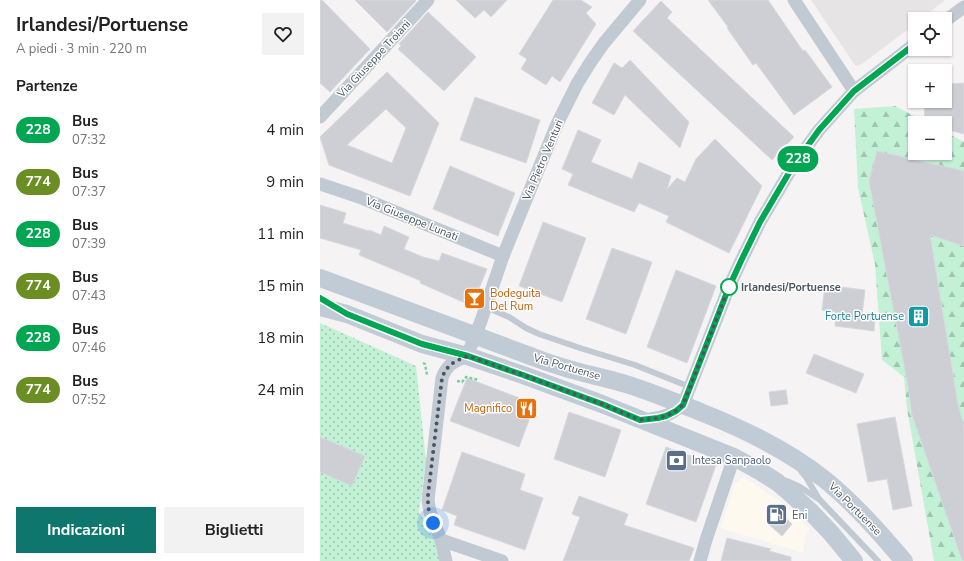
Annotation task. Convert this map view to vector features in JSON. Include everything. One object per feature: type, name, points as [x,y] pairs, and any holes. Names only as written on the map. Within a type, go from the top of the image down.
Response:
[{"type":"main road","name":"Via Portuense","points":[[323,282],[352,289],[563,368],[629,385],[730,424],[780,448],[826,480],[864,517],[904,561]]},
{"type":"main road","name":"Via Portuense","points":[[323,304],[422,344],[468,356],[588,398],[734,457],[777,482],[801,502],[831,533],[854,561]]},
{"type":"street","name":"Via Giuseppe Troiani","points":[[320,117],[428,0]]},
{"type":"street","name":"Via Pietro Venturi","points":[[468,356],[503,256],[557,124],[577,84],[604,43],[640,0]]},
{"type":"street","points":[[794,0],[854,91]]},
{"type":"street","points":[[952,16],[964,7]]},
{"type":"street","points":[[640,420],[666,416],[676,411],[683,405],[729,287],[760,222],[793,166],[829,118],[854,91],[908,49]]},
{"type":"street","name":"Via Giuseppe Lunati","points":[[320,184],[359,197],[503,256]]},
{"type":"street","points":[[446,561],[428,507],[428,495],[444,370],[460,359],[468,356]]},
{"type":"street","points":[[700,561],[734,457]]},
{"type":"street","points":[[440,540],[502,561]]},
{"type":"lane","points":[[486,307],[509,317],[539,334],[635,364],[690,387]]},
{"type":"lane","name":"Via Portuense","points":[[780,448],[806,477],[820,500],[878,561]]},
{"type":"lane","name":"Via Portuense","points":[[761,472],[800,487],[820,500]]},
{"type":"path","points":[[421,361],[425,364],[427,376]]},
{"type":"path","points":[[456,381],[462,382],[466,377],[485,381]]},
{"type":"shaded area","points":[[811,0],[945,0],[930,12],[908,12],[908,29],[862,64],[857,66]]},
{"type":"shaded area","points":[[743,477],[780,501],[810,529],[806,533],[803,553],[720,528],[735,484]]},
{"type":"green space","name":"Forte Portuense","points":[[895,106],[914,116],[908,116],[908,160],[952,160],[952,136],[964,142],[964,561],[934,561],[907,409],[904,377],[882,360],[875,264],[858,188],[854,109]]},
{"type":"green space","points":[[320,323],[416,366],[426,461],[419,512],[440,550],[441,561],[320,561]]},
{"type":"building","points":[[320,0],[322,0],[370,49],[330,92],[320,83]]},
{"type":"building","points":[[355,0],[415,0],[416,1],[387,32]]},
{"type":"building","points":[[456,0],[507,0],[491,17],[484,10],[475,18]]},
{"type":"building","points":[[553,0],[581,0],[592,7],[586,13],[596,24],[560,82],[552,76],[546,85],[521,69],[527,59],[519,54]]},
{"type":"building","points":[[708,0],[768,0],[803,51],[805,50],[832,87],[794,115],[756,63],[753,65]]},
{"type":"building","points":[[661,1],[672,12],[667,18],[794,137],[772,160],[633,31]]},
{"type":"building","points":[[428,12],[476,57],[444,91],[398,49],[401,46],[399,44]]},
{"type":"building","points":[[630,60],[689,122],[680,148],[625,95],[614,115],[592,103],[614,63],[622,68]]},
{"type":"building","points":[[387,72],[439,123],[410,196],[329,165],[320,137]],"holes":[[[386,109],[406,128],[392,163],[347,145]]]},
{"type":"building","points":[[964,83],[964,134],[952,131],[952,116],[925,116],[924,108],[952,108],[952,84]]},
{"type":"building","points":[[475,97],[540,120],[526,163],[460,140]]},
{"type":"building","points":[[578,130],[601,140],[591,162],[632,179],[639,162],[671,176],[667,189],[677,178],[685,182],[696,159],[715,139],[762,186],[729,253],[666,222],[669,216],[639,203],[634,212],[568,185],[573,174],[562,169]]},
{"type":"building","name":"Forte Portuense","points":[[877,151],[908,158],[908,160],[916,160],[964,171],[964,246],[930,235],[958,405],[964,426],[964,560],[962,560],[912,415],[908,386],[869,181]]},
{"type":"building","points":[[450,166],[515,193],[498,236],[433,209]]},
{"type":"building","points":[[320,205],[346,213],[343,223],[381,235],[384,226],[409,237],[404,249],[423,257],[439,261],[442,253],[487,269],[472,306],[420,283],[421,281],[359,255],[361,250],[320,238]]},
{"type":"building","points":[[543,222],[586,238],[562,302],[519,286]]},
{"type":"building","points":[[612,248],[652,262],[626,334],[586,319]]},
{"type":"building","points":[[676,270],[716,286],[687,363],[647,347]]},
{"type":"building","points":[[825,285],[865,290],[862,315],[875,317],[874,331],[835,326],[836,312],[822,310]]},
{"type":"building","points":[[814,354],[864,374],[856,393],[806,373]]},
{"type":"building","points":[[467,378],[535,404],[519,447],[450,421]]},
{"type":"building","points":[[786,390],[788,404],[771,406],[769,392]]},
{"type":"building","points":[[569,412],[621,430],[605,477],[554,459]]},
{"type":"building","points":[[895,417],[912,506],[893,510],[887,479],[868,482],[857,424]]},
{"type":"building","points":[[320,437],[365,456],[352,486],[320,472]]},
{"type":"building","points":[[666,447],[716,465],[696,522],[646,504]]},
{"type":"building","points":[[462,452],[525,474],[520,490],[543,498],[525,550],[454,525],[457,516],[442,510]]},
{"type":"building","points":[[579,496],[628,514],[624,525],[694,548],[689,561],[563,561],[580,517],[572,514]]},
{"type":"building","points":[[777,510],[792,524],[782,536],[766,522]]},
{"type":"building","points":[[727,538],[771,549],[769,551],[791,557],[791,561],[721,561]]},
{"type":"bus line","name":"228","points":[[320,298],[347,314],[422,344],[468,356],[523,375],[602,404],[640,420],[658,418],[670,414],[683,405],[729,287],[760,222],[793,166],[819,130],[854,91],[908,49]]},
{"type":"place","name":"Irlandesi/Portuense","points":[[729,287]]},
{"type":"place","name":"Bodeguita Del Rum","points":[[474,299]]},
{"type":"place","name":"Forte Portuense","points":[[919,316]]},
{"type":"place","name":"Magnifico","points":[[527,408]]},
{"type":"place","name":"Intesa Sanpaolo","points":[[677,460]]},
{"type":"place","name":"Eni","points":[[777,515]]},
{"type":"route","points":[[433,523],[428,507],[428,495],[442,378],[444,370],[449,366],[468,356],[602,404],[640,420],[666,416],[676,411],[683,405],[729,287]]}]
